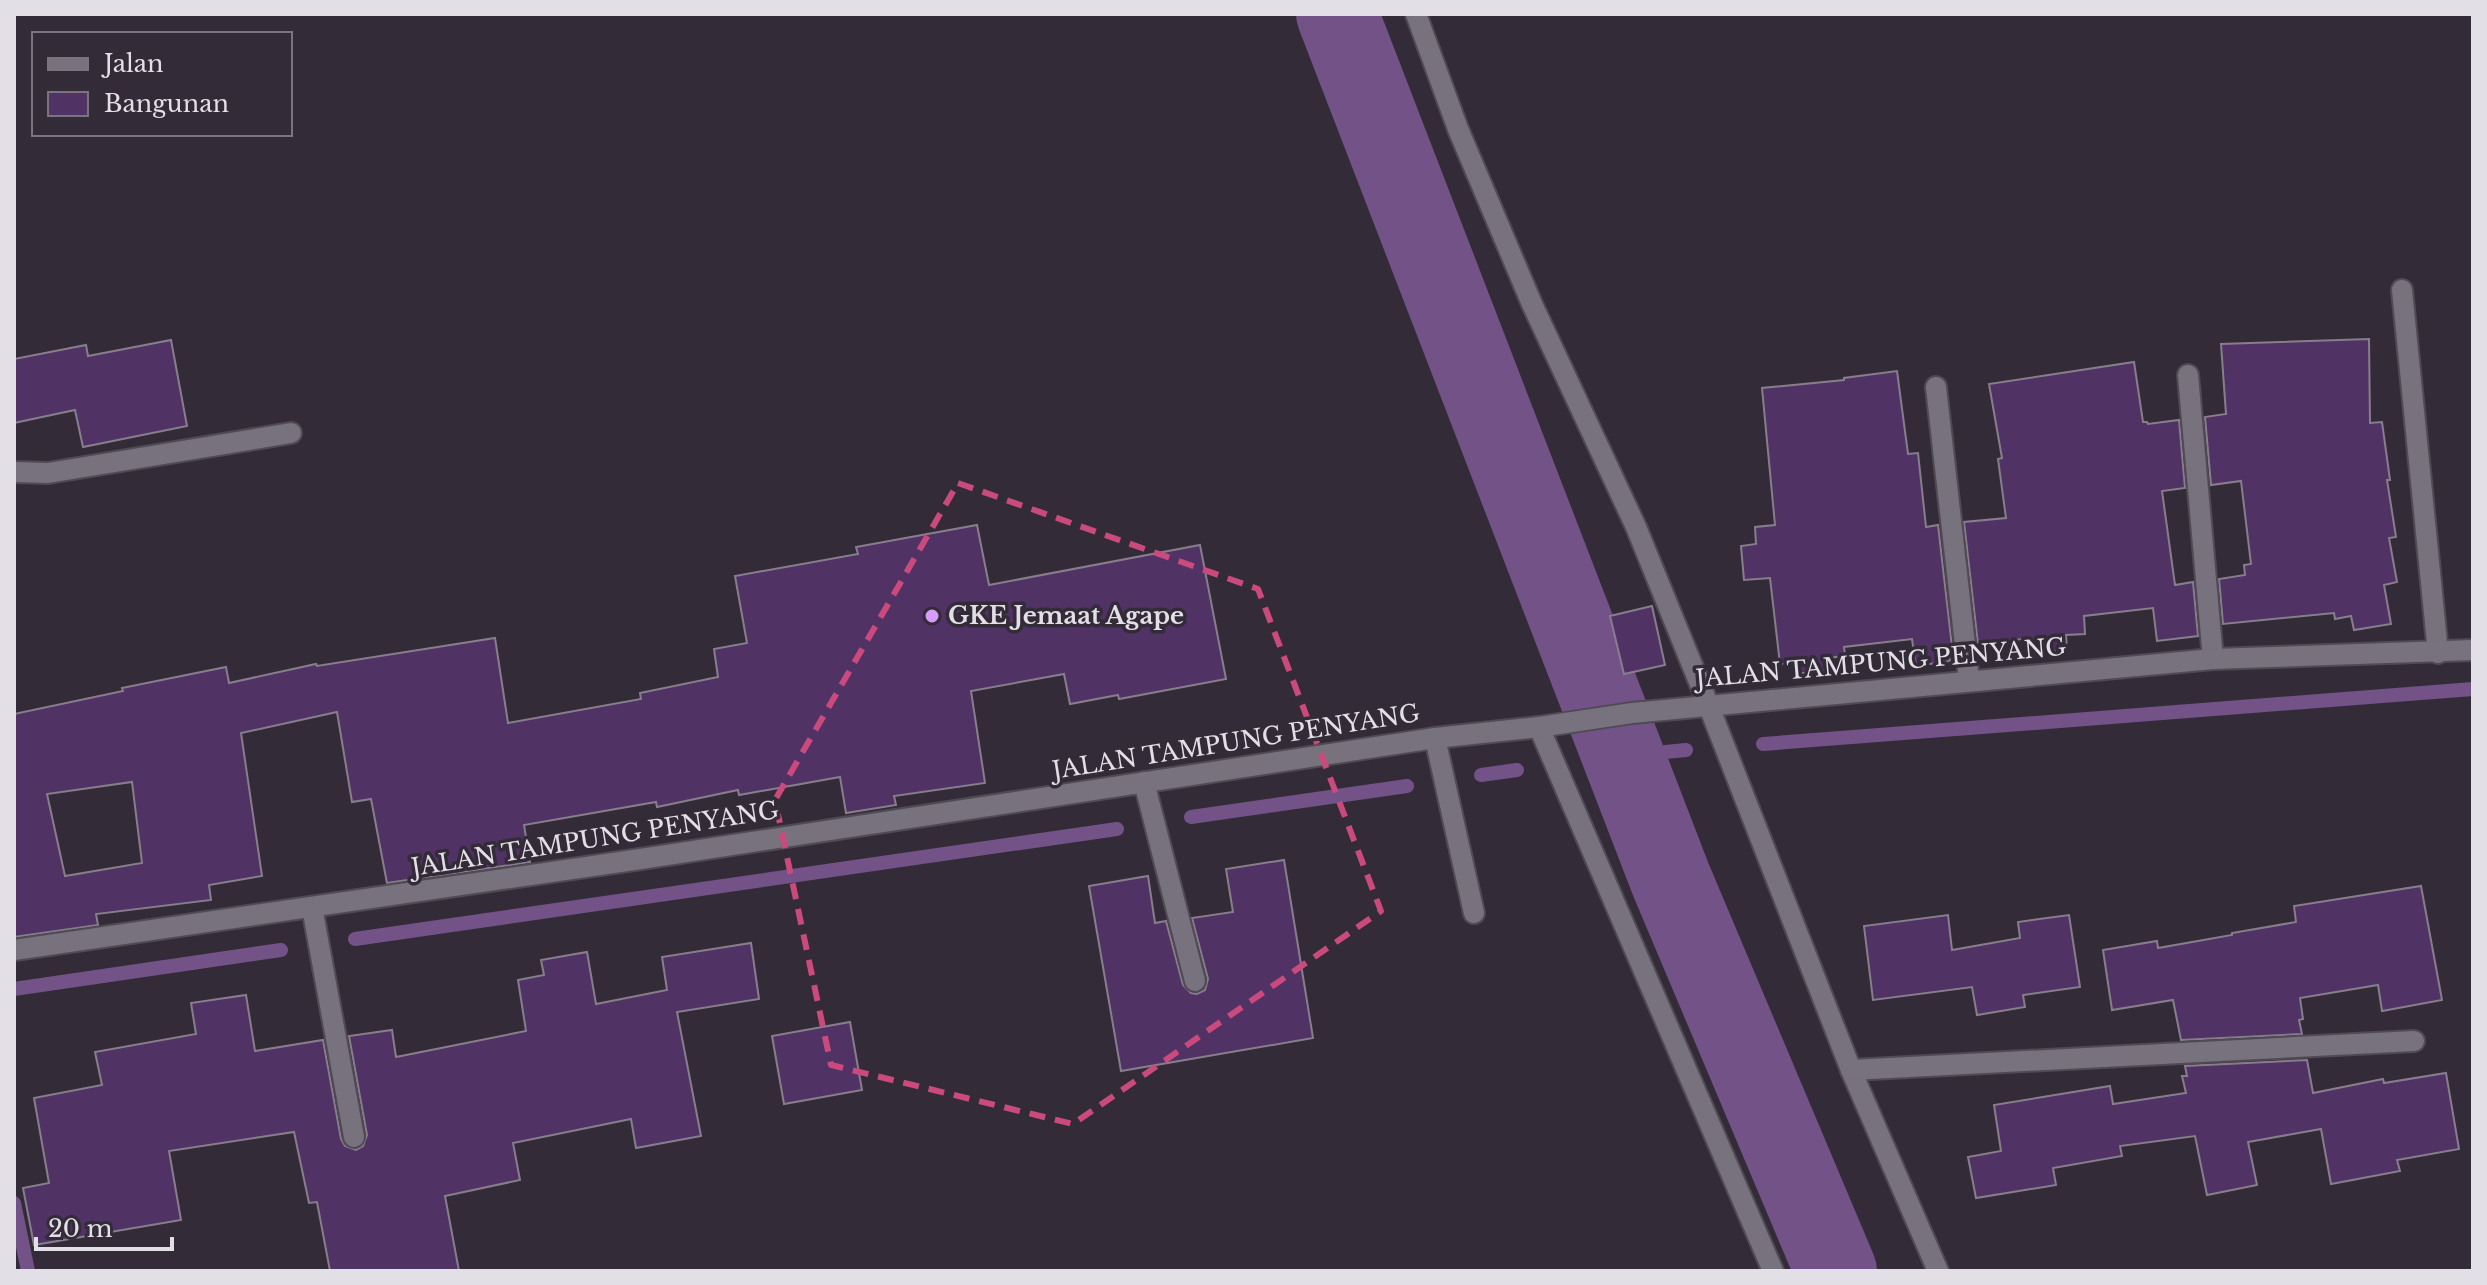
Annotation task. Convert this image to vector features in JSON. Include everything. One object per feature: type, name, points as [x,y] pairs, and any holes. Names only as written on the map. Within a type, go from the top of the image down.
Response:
[{"type":"street","points":[[1416,14],[1458,129],[1532,304],[1636,527],[1851,1070],[1938,1271]]},
{"type":"street","points":[[2402,290],[2438,653]]},
{"type":"street","points":[[2188,375],[2213,659]]},
{"type":"street","points":[[1936,387],[1969,680]]},
{"type":"street","points":[[14,472],[48,473],[291,433]]},
{"type":"street","name":"JALAN TAMPUNG PENYANG","points":[[14,950],[1435,738],[1632,713],[2213,659],[2473,650]]},
{"type":"street","points":[[1539,727],[1773,1271]]},
{"type":"street","points":[[1435,738],[1474,913]]},
{"type":"street","points":[[1144,782],[1195,981]]},
{"type":"street","points":[[312,907],[354,1137]]},
{"type":"street","points":[[1851,1070],[2414,1041]]},
{"type":"highlighted area","points":[[958,483],[1258,589],[1381,911],[1073,1124],[831,1065],[775,800]]},
{"type":"building","points":[[2369,339],[2370,423],[2382,422],[2396,537],[2389,538],[2397,582],[2384,585],[2391,624],[2354,630],[2351,616],[2335,619],[2334,613],[2223,624],[2219,579],[2245,575],[2244,565],[2251,564],[2241,481],[2211,485],[2205,417],[2226,414],[2221,344]]},
{"type":"building","points":[[171,340],[187,426],[83,447],[75,410],[14,423],[14,359],[86,345],[88,356]]},
{"type":"building","points":[[2134,362],[2143,422],[2179,420],[2185,488],[2162,491],[2175,585],[2193,582],[2198,636],[2157,641],[2153,608],[2084,616],[2085,634],[2066,635],[2067,650],[2033,654],[2031,638],[1978,644],[1964,522],[2006,518],[1998,459],[2002,458],[1989,384]]},
{"type":"building","points":[[1897,371],[1908,454],[1918,453],[1926,527],[1938,525],[1952,647],[1948,648],[1950,661],[1916,666],[1912,639],[1844,647],[1845,656],[1828,658],[1829,670],[1795,674],[1793,662],[1780,664],[1770,578],[1744,580],[1741,546],[1756,544],[1755,527],[1775,525],[1762,388]]},
{"type":"building","points":[[977,525],[989,585],[1200,545],[1226,679],[1119,699],[1118,695],[1070,704],[1064,674],[971,691],[985,783],[894,796],[896,805],[846,813],[840,777],[739,795],[738,790],[657,807],[656,802],[524,825],[530,862],[387,883],[371,799],[352,802],[337,712],[241,733],[262,876],[209,885],[211,900],[96,914],[98,925],[14,937],[14,714],[226,667],[229,683],[316,664],[495,638],[508,723],[641,699],[640,693],[718,677],[714,649],[747,643],[735,576],[858,554],[856,547]],"holes":[[[132,782],[142,863],[65,876],[47,794]]]},
{"type":"building","points":[[1652,606],[1665,665],[1624,674],[1610,616]]},
{"type":"building","points":[[1284,860],[1313,1038],[1121,1071],[1089,886],[1148,876],[1155,923],[1166,921],[1183,985],[1191,993],[1197,994],[1205,990],[1208,979],[1192,918],[1233,912],[1226,869]]},
{"type":"building","points":[[2421,886],[2442,1000],[2382,1011],[2378,985],[2300,998],[2302,1034],[2181,1040],[2173,1000],[2112,1010],[2103,950],[2157,941],[2158,948],[2232,935],[2296,922],[2294,906]]},
{"type":"building","points":[[1948,915],[1952,950],[2020,938],[2018,922],[2069,915],[2080,987],[2023,995],[2025,1007],[1977,1015],[1972,987],[1873,1000],[1864,926]]},
{"type":"building","points":[[751,943],[759,999],[677,1012],[701,1136],[636,1148],[631,1119],[513,1143],[520,1180],[445,1196],[459,1271],[330,1271],[317,1202],[309,1203],[294,1132],[169,1151],[181,1220],[34,1245],[23,1188],[49,1183],[34,1098],[102,1085],[95,1052],[196,1034],[191,1003],[246,995],[255,1051],[323,1040],[341,1139],[345,1146],[356,1150],[363,1146],[367,1135],[349,1036],[392,1030],[396,1057],[526,1031],[518,980],[544,975],[541,960],[587,952],[596,1004],[667,990],[662,957]]},
{"type":"building","points":[[850,1022],[862,1090],[784,1104],[772,1036]]},
{"type":"building","points":[[2307,1060],[2313,1093],[2383,1079],[2384,1083],[2446,1073],[2459,1149],[2397,1160],[2400,1171],[2331,1184],[2321,1129],[2248,1142],[2257,1185],[2207,1195],[2195,1136],[2120,1146],[2122,1156],[2053,1168],[2056,1185],[1976,1198],[1968,1157],[2001,1151],[1994,1105],[2110,1086],[2113,1104],[2186,1093],[2182,1076],[2187,1076],[2185,1066]]},
{"type":"waterway","points":[[1337,14],[1671,880],[1836,1271]]},
{"type":"waterway","points":[[1763,744],[2473,689]]},
{"type":"waterway","points":[[1593,759],[1686,750]]},
{"type":"waterway","points":[[1481,775],[1517,770]]},
{"type":"waterway","points":[[1191,817],[1407,786]]},
{"type":"waterway","points":[[355,939],[1117,829]]},
{"type":"waterway","points":[[14,989],[281,950]]},
{"type":"waterway","points":[[14,1203],[28,1271]]},
{"type":"place","name":"GKE Jemaat Agape","points":[[932,616]]}]
